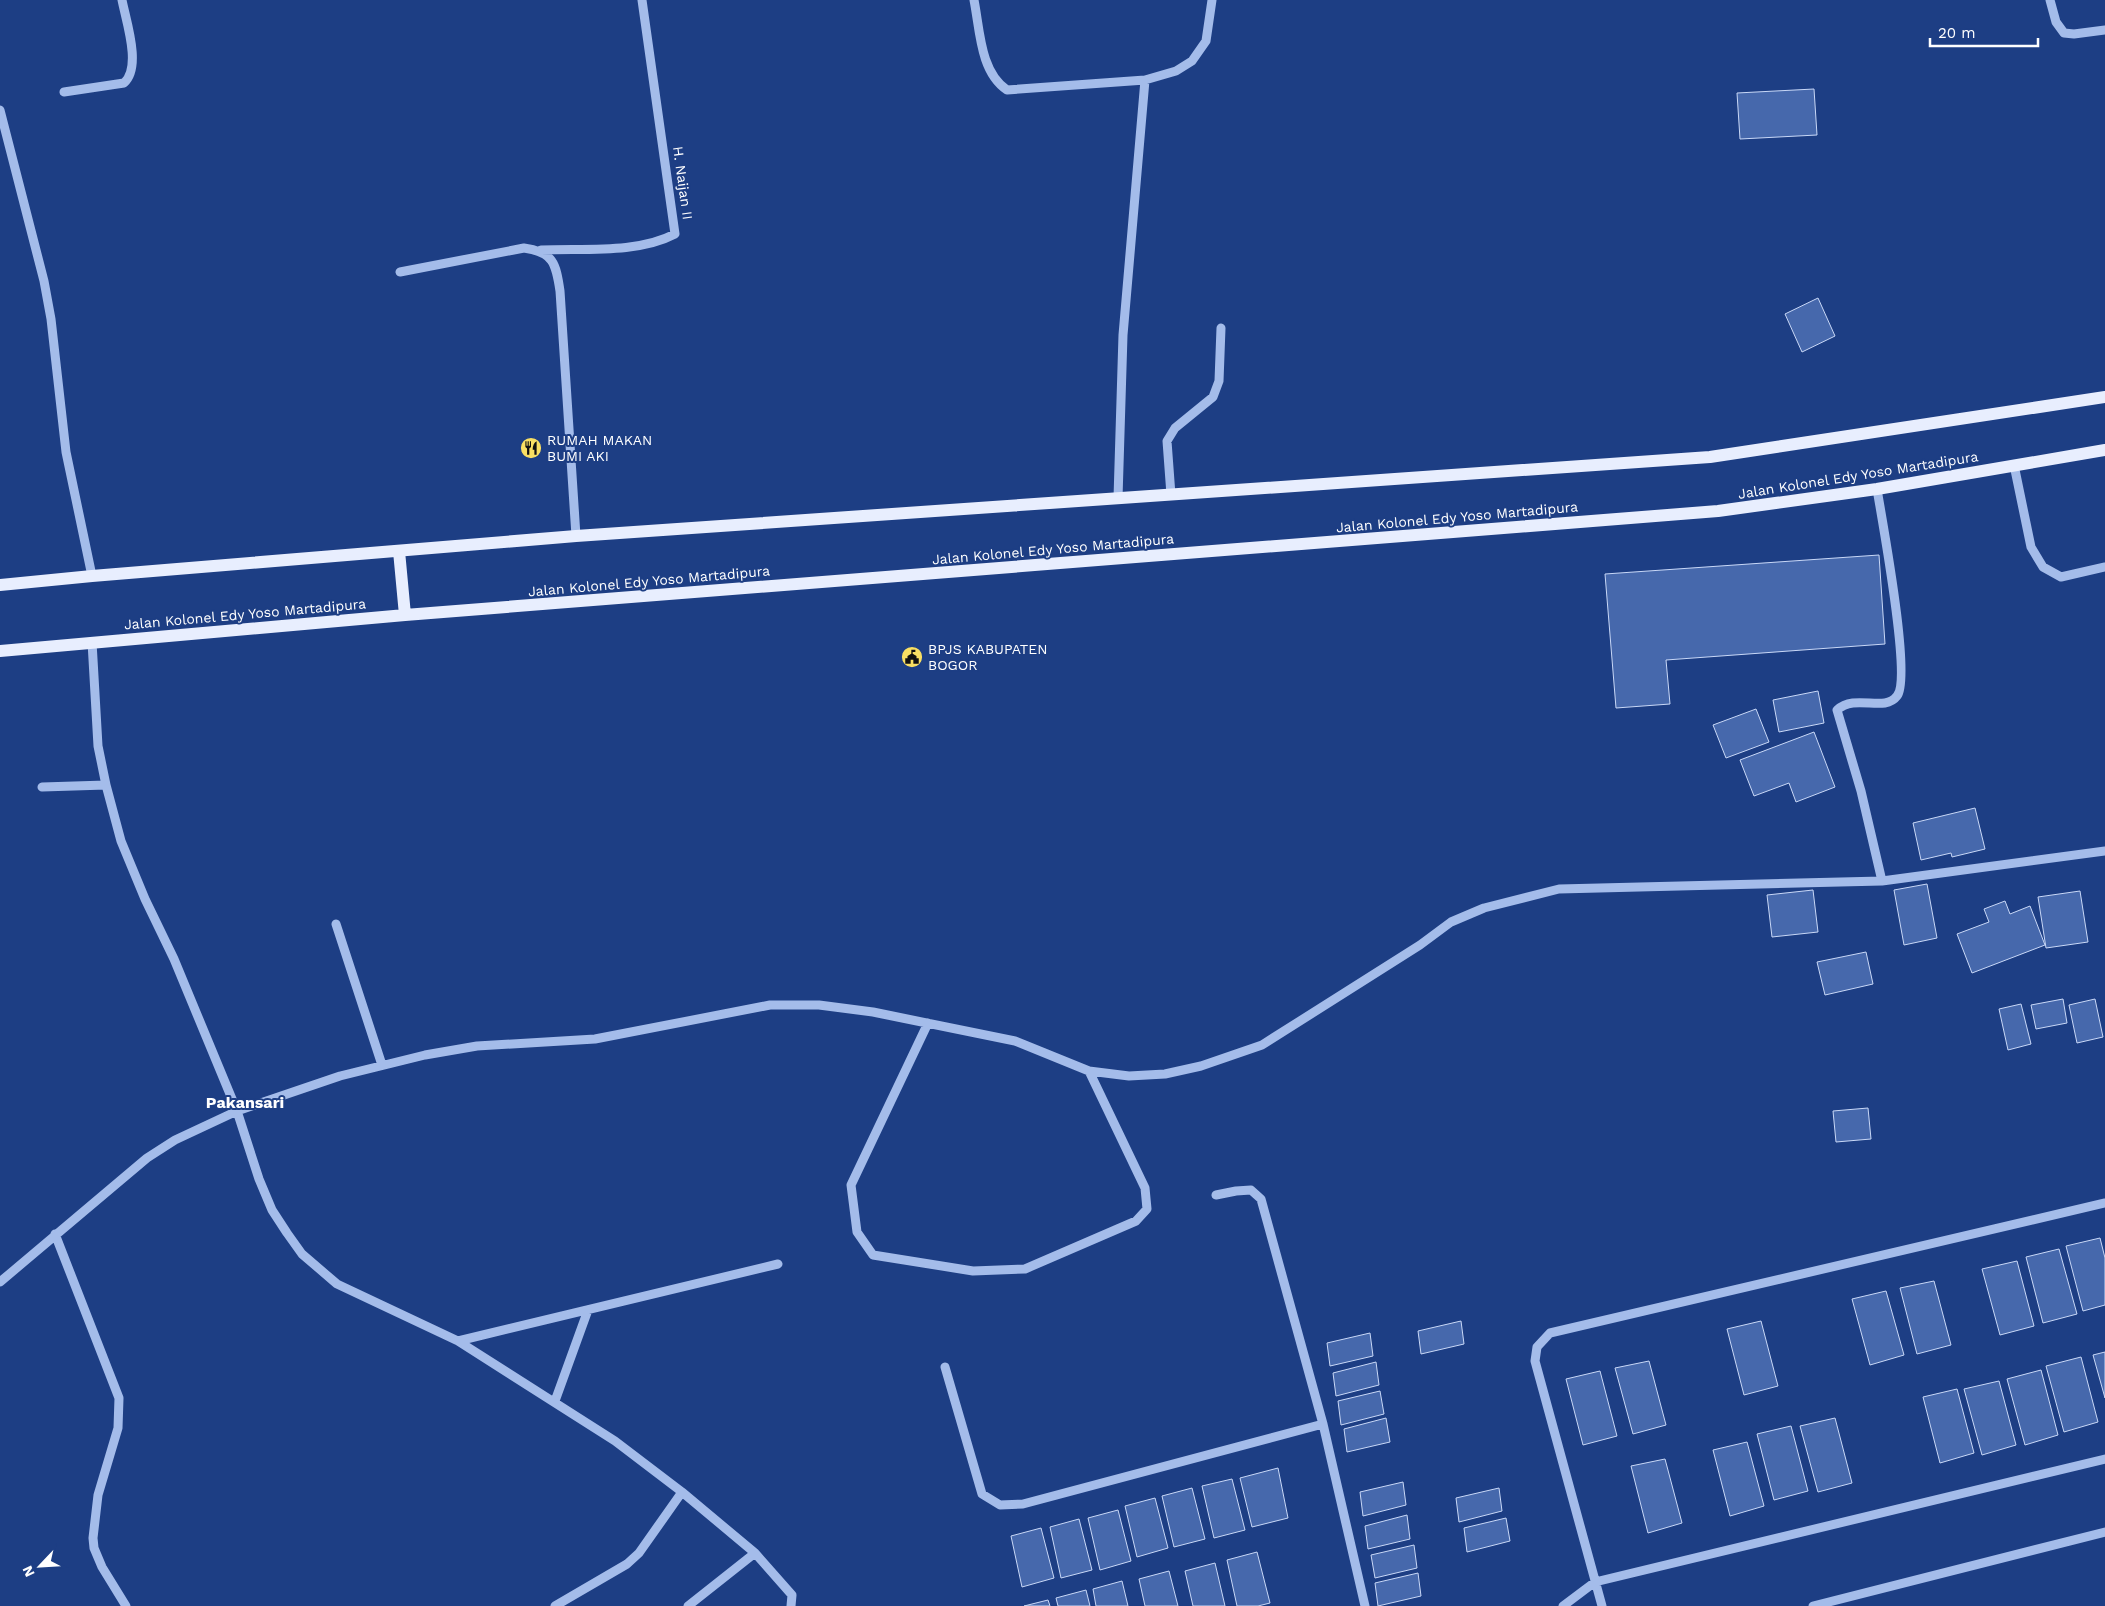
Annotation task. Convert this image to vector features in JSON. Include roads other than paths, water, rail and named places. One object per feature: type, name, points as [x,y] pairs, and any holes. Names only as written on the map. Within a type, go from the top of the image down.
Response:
[{"type":"main road","points":[[0,585],[576,536],[1710,457],[2105,397]]},
{"type":"main road","name":"Jalan Kolonel Edy Yoso Martadipura","points":[[0,651],[405,616],[1708,512],[1878,489],[2105,450]]},
{"type":"main road","points":[[400,551],[405,616]]},
{"type":"street","points":[[64,92],[124,83],[129,78],[132,68],[132,52],[122,0]]},
{"type":"street","name":"H. Naijan II","points":[[541,250],[642,246],[662,241],[676,234],[642,0]]},
{"type":"street","points":[[974,0],[988,66],[995,82],[1007,90],[1145,80],[1176,71],[1192,61],[1206,41],[1212,0]]},
{"type":"street","points":[[2050,0],[2056,22],[2064,32],[2074,34],[2105,30]]},
{"type":"street","points":[[1118,498],[1123,335],[1145,80]]},
{"type":"street","points":[[0,110],[44,281],[51,319],[66,452],[92,576]]},
{"type":"street","points":[[400,272],[524,248],[541,250],[552,260],[558,274],[560,290],[576,536]]},
{"type":"street","points":[[1171,495],[1167,441],[1175,428],[1213,397],[1219,381],[1221,328]]},
{"type":"street","points":[[2014,465],[2031,547],[2043,567],[2061,577],[2105,566]]},
{"type":"street","points":[[1878,489],[1901,650],[1901,689],[1897,697],[1882,704],[1849,702],[1837,710],[1862,791],[1882,881]]},
{"type":"street","points":[[92,642],[98,746],[121,841],[145,900],[174,959],[237,1111],[259,1179],[272,1210],[302,1254],[337,1284],[458,1341],[555,1401],[615,1441],[682,1492],[755,1553],[792,1595],[791,1606]]},
{"type":"street","points":[[42,787],[106,785]]},
{"type":"street","points":[[0,1282],[148,1158],[176,1140],[237,1111],[340,1076],[382,1065],[477,1046],[595,1039],[770,1005],[819,1005],[873,1012],[1016,1041],[1089,1071],[1129,1076],[1165,1074],[1201,1066],[1262,1044],[1420,945],[1451,922],[1484,908],[1559,889],[1882,881],[2105,851]]},
{"type":"street","points":[[336,924],[382,1065]]},
{"type":"street","points":[[928,1023],[851,1185],[857,1232],[873,1255],[973,1271],[1025,1269],[1136,1221],[1147,1209],[1145,1188],[1089,1071]]},
{"type":"street","points":[[1216,1195],[1251,1190],[1261,1199],[1323,1424],[1365,1606]]},
{"type":"street","points":[[1602,1606],[1535,1361],[1536,1347],[1550,1333],[2105,1203]]},
{"type":"street","points":[[55,1234],[119,1398],[118,1428],[98,1495],[93,1538],[94,1548],[102,1567],[126,1606]]},
{"type":"street","points":[[458,1341],[778,1264]]},
{"type":"street","points":[[555,1401],[588,1310]]},
{"type":"street","points":[[945,1367],[982,1494],[1000,1505],[1023,1504],[1323,1424]]},
{"type":"street","points":[[1563,1606],[1595,1582],[2105,1459]]},
{"type":"street","points":[[554,1606],[627,1564],[642,1549],[682,1492]]},
{"type":"street","points":[[1813,1606],[2105,1532]]},
{"type":"street","points":[[688,1606],[755,1553]]},
{"type":"place","name":"RUMAH MAKAN BUMI AKI","points":[[531,448]]},
{"type":"place","name":"BPJS KABUPATEN BOGOR","points":[[912,657]]},
{"type":"district","name":"Pakansari","points":[[245,1102]]}]
